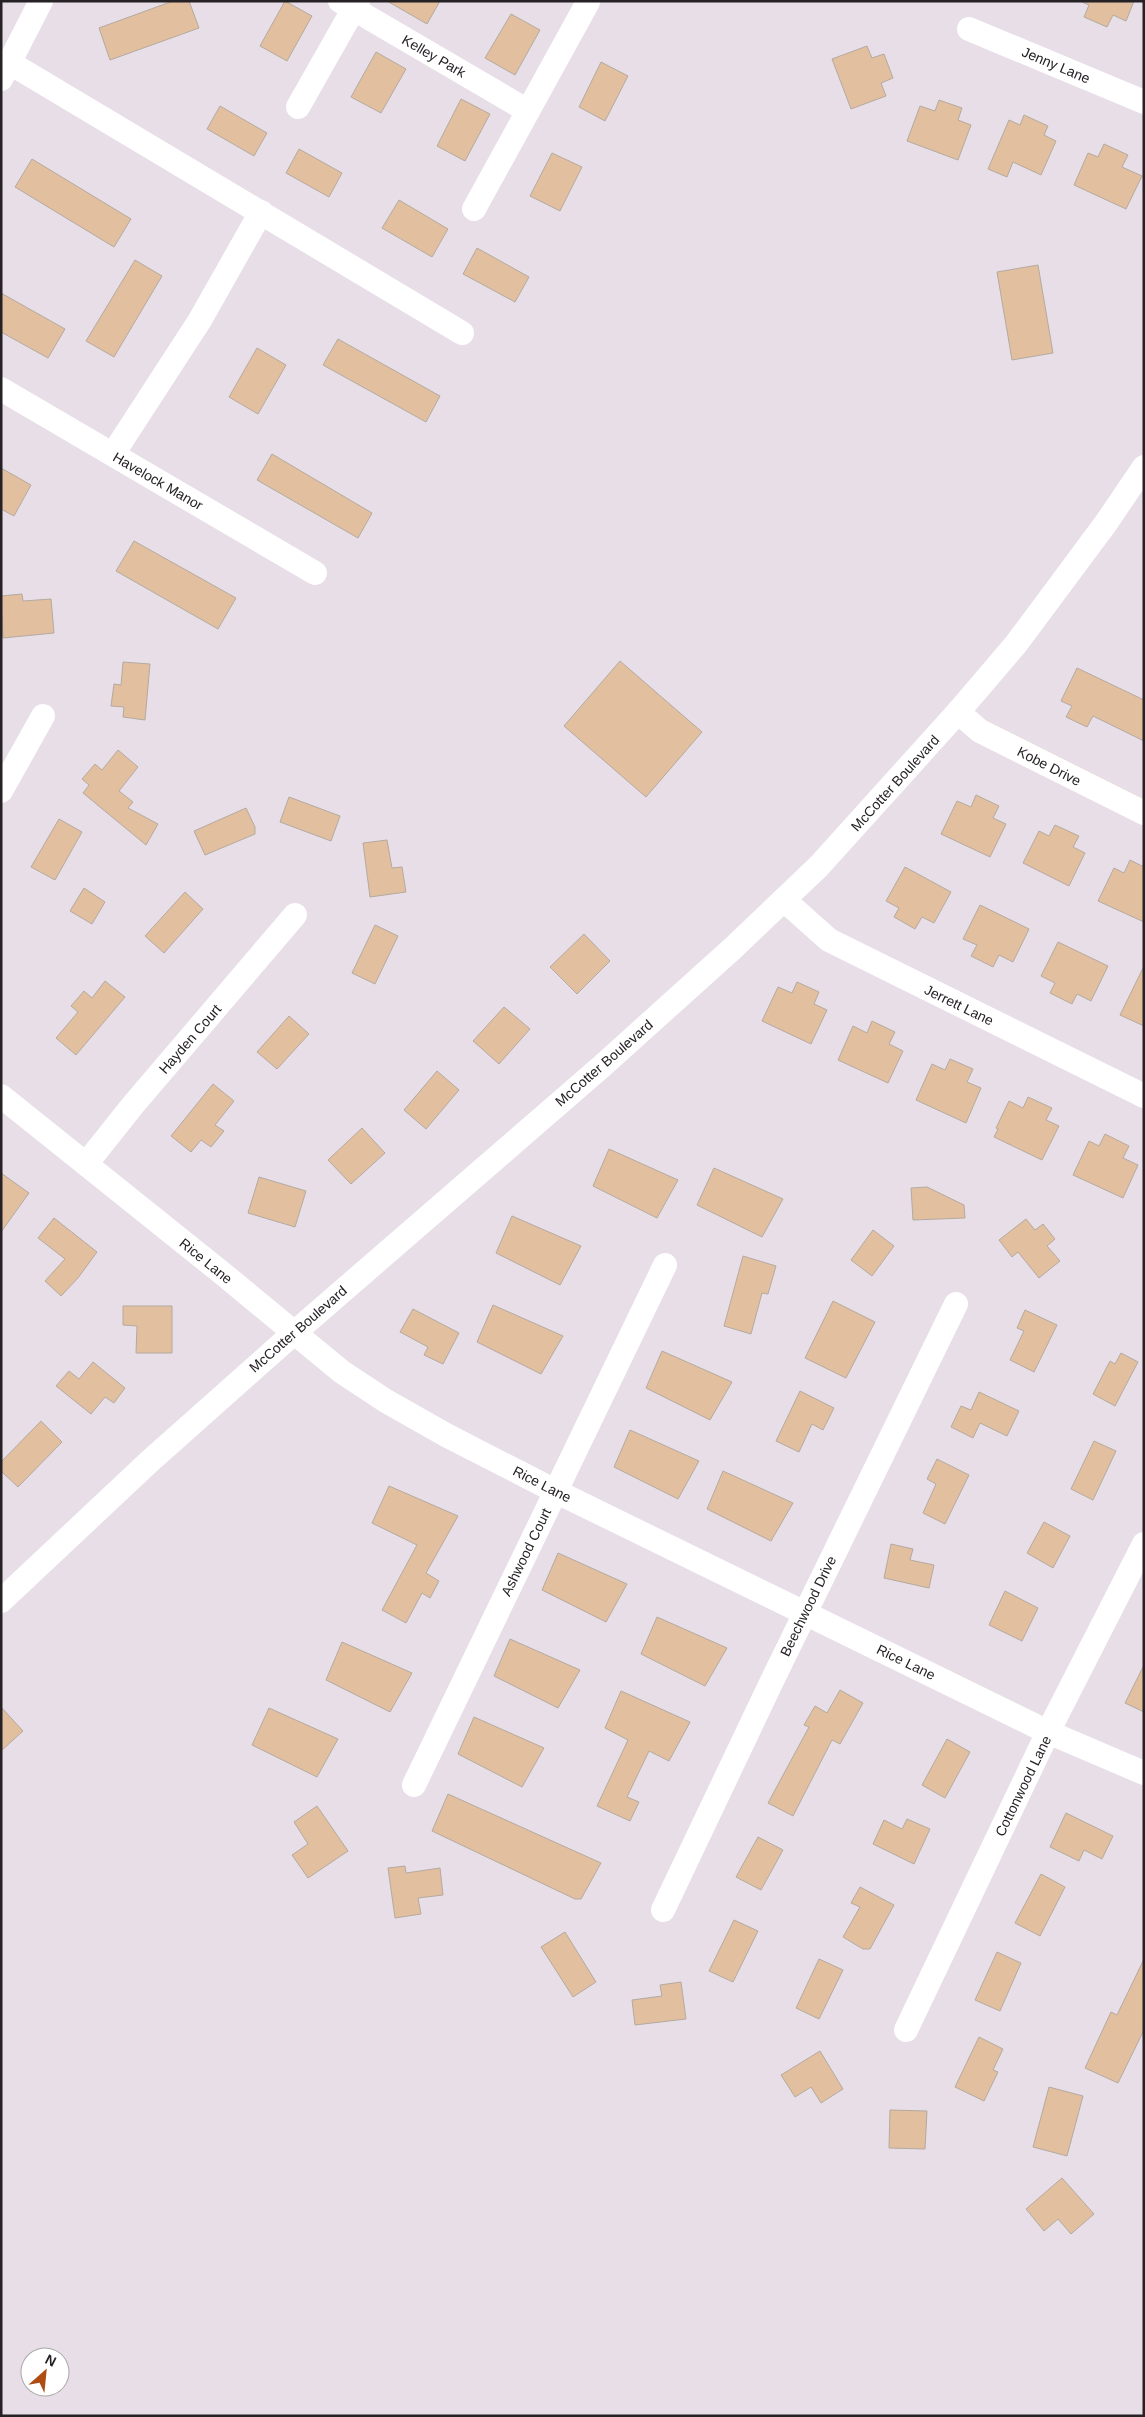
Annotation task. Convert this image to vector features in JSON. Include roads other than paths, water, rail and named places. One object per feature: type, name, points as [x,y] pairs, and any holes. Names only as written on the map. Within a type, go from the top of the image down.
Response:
[{"type":"street","points":[[41,1],[5,71],[261,212],[462,333]]},
{"type":"street","points":[[474,209],[588,2]]},
{"type":"street","points":[[298,107],[350,4]]},
{"type":"street","name":"Kelley Park","points":[[350,4],[528,111]]},
{"type":"street","name":"Jenny Lane","points":[[969,28],[1144,102]]},
{"type":"street","points":[[113,454],[200,320],[261,212]]},
{"type":"street","name":"Havelock Manor","points":[[1,389],[315,573]]},
{"type":"street","name":"McCotter Boulevard","points":[[1,1601],[150,1462],[294,1333],[601,1067],[819,866],[958,712],[1016,644],[1106,523],[1144,467]]},
{"type":"street","name":"Kobe Drive","points":[[958,712],[980,730],[1144,813]]},
{"type":"street","points":[[1,791],[43,716]]},
{"type":"street","name":"Jerrett Lane","points":[[784,900],[829,940],[1144,1096]]},
{"type":"street","name":"Hayden Court","points":[[86,1164],[133,1105],[295,915]]},
{"type":"street","name":"Rice Lane","points":[[1,1096],[342,1372],[386,1401],[446,1435],[555,1491],[1048,1732],[1144,1773]]},
{"type":"street","name":"Ashwood Court","points":[[414,1785],[665,1265]]},
{"type":"street","name":"Beechwood Drive","points":[[663,1910],[956,1304]]},
{"type":"street","name":"Cottonwood Lane","points":[[906,2030],[1048,1732],[1144,1544]]}]
